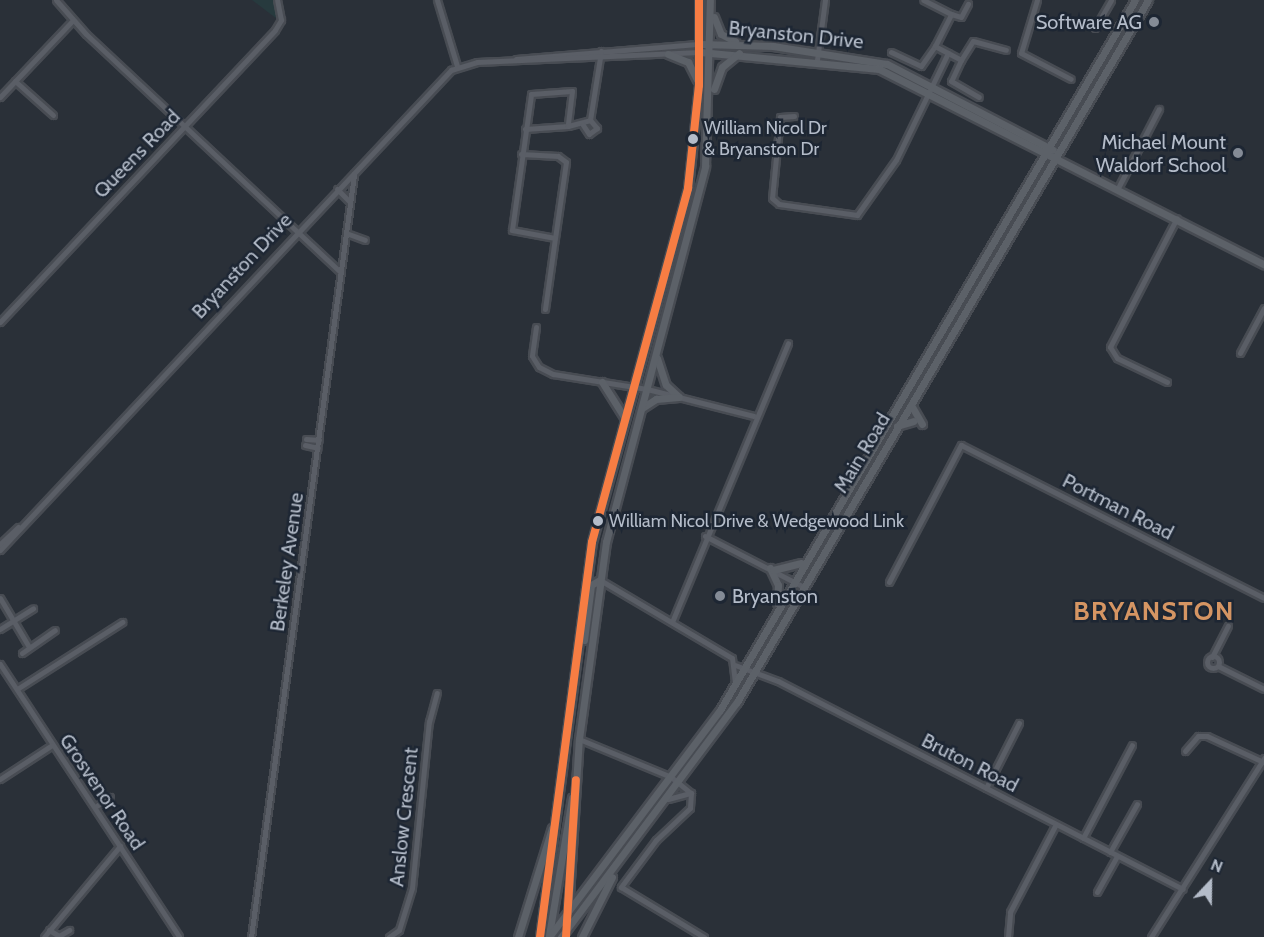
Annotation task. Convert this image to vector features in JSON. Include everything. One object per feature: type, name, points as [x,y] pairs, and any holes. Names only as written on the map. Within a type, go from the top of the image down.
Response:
[{"type":"main road","points":[[540,937],[576,673],[585,575],[624,417],[683,211],[699,85],[699,0]]},
{"type":"main road","name":"Main Road","points":[[549,937],[671,777],[735,682],[739,667],[774,614],[887,418],[1135,0]]},
{"type":"main road","name":"Main Road","points":[[560,937],[566,933],[681,782],[753,676],[802,586],[1148,0]]},
{"type":"main road","points":[[711,3],[721,34],[745,44]]},
{"type":"main road","points":[[566,933],[579,739],[600,580],[647,389],[700,190],[711,100],[711,3]]},
{"type":"main road","name":"Bryanston Drive","points":[[700,48],[745,44],[817,56],[887,64],[1032,146],[1047,150]]},
{"type":"main road","name":"Bryanston Drive","points":[[712,47],[741,52],[817,56]]},
{"type":"main road","points":[[711,100],[722,67],[741,52]]},
{"type":"main road","points":[[668,54],[688,62],[699,85]]},
{"type":"main road","name":"Bryanston Drive","points":[[930,88],[1264,264]]},
{"type":"main road","points":[[1067,137],[1066,156],[1078,166]]},
{"type":"main road","points":[[1032,146],[1038,166]]},
{"type":"main road","points":[[657,356],[666,385],[680,396]]},
{"type":"main road","points":[[602,382],[624,417]]},
{"type":"main road","points":[[642,409],[657,399],[680,396]]},
{"type":"main road","points":[[912,399],[912,416],[922,424]]},
{"type":"main road","points":[[887,418],[902,418]]},
{"type":"main road","points":[[897,426],[913,421]]},
{"type":"main road","points":[[774,614],[778,585],[771,569],[803,562]]},
{"type":"main road","points":[[576,673],[591,585],[600,580]]},
{"type":"main road","points":[[549,937],[576,779]]},
{"type":"main road","points":[[518,937],[559,806]]},
{"type":"main road","points":[[582,937],[620,861]]},
{"type":"main road","points":[[560,937],[568,912]]},
{"type":"street","points":[[57,0],[72,20],[340,272]]},
{"type":"street","name":"Queens Road","points":[[0,322],[278,27],[277,0]]},
{"type":"street","points":[[437,0],[457,66]]},
{"type":"street","points":[[817,56],[825,0]]},
{"type":"street","points":[[923,0],[960,18],[968,4]]},
{"type":"street","points":[[1095,28],[1110,2],[1101,0]]},
{"type":"street","points":[[1036,3],[1021,53],[1071,79]]},
{"type":"street","points":[[891,52],[921,66],[935,46],[951,14]]},
{"type":"street","points":[[0,98],[72,20]]},
{"type":"street","points":[[979,96],[952,83],[961,60],[973,41],[1006,50]]},
{"type":"street","points":[[935,46],[961,60]]},
{"type":"street","name":"Bryanston Drive","points":[[500,61],[596,59],[668,54],[700,48]]},
{"type":"street","name":"Bryanston Drive","points":[[0,550],[337,189],[457,66],[601,51],[700,48]]},
{"type":"street","points":[[525,129],[583,125],[590,120],[596,59],[601,51]]},
{"type":"street","points":[[794,116],[782,115],[778,125],[775,201],[857,215],[881,186],[948,52]]},
{"type":"street","points":[[15,81],[52,115]]},
{"type":"street","points":[[555,238],[512,230],[521,154],[533,92],[569,89],[574,96],[568,126]]},
{"type":"street","points":[[1118,188],[1159,109]]},
{"type":"street","points":[[583,125],[585,132],[593,133],[597,126],[590,120]]},
{"type":"street","points":[[521,154],[558,156],[566,162],[545,309]]},
{"type":"street","name":"Berkeley Avenue","points":[[252,937],[354,172]]},
{"type":"street","points":[[337,189],[350,202]]},
{"type":"street","points":[[1167,382],[1116,358],[1110,351],[1113,338],[1177,218]]},
{"type":"street","points":[[346,233],[365,240]]},
{"type":"street","points":[[1240,353],[1264,308]]},
{"type":"street","points":[[536,327],[532,356],[539,367],[602,382],[680,396],[754,416]]},
{"type":"street","points":[[672,622],[754,416],[788,343]]},
{"type":"street","points":[[318,448],[306,442],[319,440]]},
{"type":"street","name":"Portman Road","points":[[889,582],[958,447],[1264,598]]},
{"type":"street","name":"Bryanston Drive","points":[[0,544],[24,523]]},
{"type":"street","points":[[705,536],[802,586]]},
{"type":"street","name":"Bruton Road","points":[[600,580],[715,647],[753,676],[778,681],[1183,889]]},
{"type":"street","points":[[0,598],[29,647]]},
{"type":"street","points":[[0,629],[33,608]]},
{"type":"street","points":[[17,689],[122,622]]},
{"type":"street","points":[[1228,626],[1208,665],[1218,666],[1264,690]]},
{"type":"street","points":[[22,652],[55,630]]},
{"type":"street","points":[[1212,657],[1218,666]]},
{"type":"street","name":"Grosvenor Road","points":[[0,664],[179,937]]},
{"type":"street","name":"Anslow Crescent","points":[[388,937],[399,930],[412,888],[429,722],[437,693]]},
{"type":"street","points":[[986,788],[1019,723]]},
{"type":"street","points":[[1151,937],[1263,764],[1207,736],[1198,736],[1185,751]]},
{"type":"street","points":[[579,739],[671,777],[681,782],[691,793],[690,808],[661,834],[621,887],[704,937]]},
{"type":"street","points":[[0,778],[52,745]]},
{"type":"street","points":[[1083,838],[1132,745]]},
{"type":"street","points":[[668,799],[691,793]]},
{"type":"street","points":[[95,807],[110,797]]},
{"type":"street","points":[[1110,852],[1137,804]]},
{"type":"street","points":[[1008,937],[1010,912],[1056,824]]},
{"type":"street","points":[[44,937],[120,846]]},
{"type":"street","points":[[1097,892],[1117,856]]},
{"type":"street","points":[[50,930],[59,936],[69,930]]},
{"type":"green space","points":[[252,0],[274,0],[281,22]]},
{"type":"transit line","points":[[540,937],[592,542],[688,188],[699,85],[699,0]]},
{"type":"transit line","points":[[566,937],[576,780]]},
{"type":"place","name":"Software AG","points":[[1154,22]]},
{"type":"place","name":"William Nicol Dr & Bryanston Dr","points":[[693,139]]},
{"type":"place","name":"Michael Mount Waldorf School","points":[[1238,153]]},
{"type":"place","name":"William Nicol Drive & Wedgewood Link","points":[[598,521]]},
{"type":"place","name":"Bryanston","points":[[720,596]]},
{"type":"district","name":"BRYANSTON","points":[[1154,612]]}]
